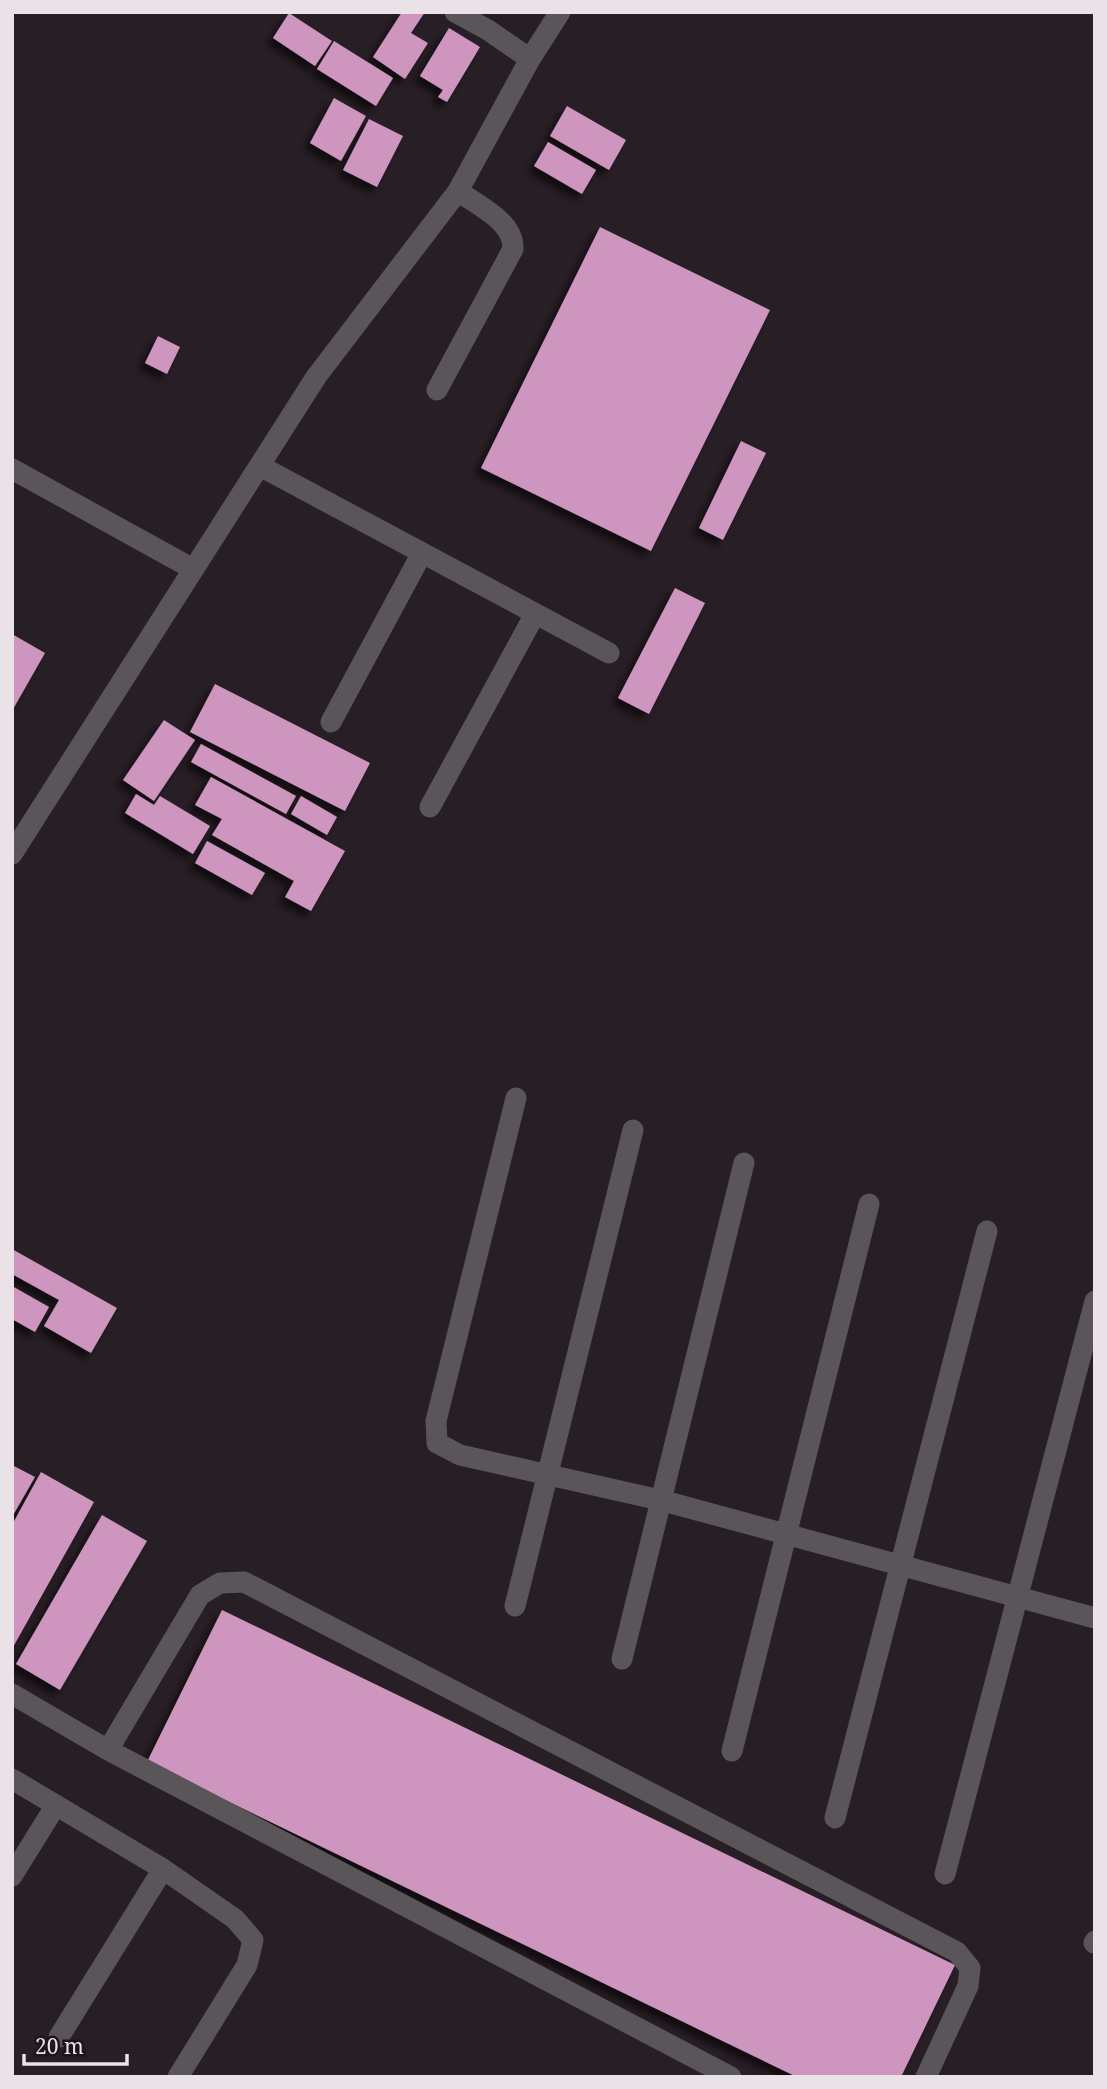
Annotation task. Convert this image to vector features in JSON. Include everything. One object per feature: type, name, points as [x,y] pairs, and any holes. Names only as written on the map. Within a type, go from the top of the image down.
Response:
[{"type":"street","points":[[455,12],[488,30],[530,59]]},
{"type":"street","points":[[12,854],[316,377],[458,191],[530,59],[560,12]]},
{"type":"street","points":[[437,390],[513,249],[513,237],[508,228],[458,191]]},
{"type":"street","points":[[260,466],[609,653]]},
{"type":"street","points":[[12,469],[193,569]]},
{"type":"street","points":[[331,722],[422,553]]},
{"type":"street","points":[[430,807],[535,614]]},
{"type":"street","points":[[516,1098],[436,1421],[437,1443],[460,1455],[660,1500],[1095,1618]]},
{"type":"street","points":[[515,1606],[634,1130]]},
{"type":"street","points":[[622,1659],[744,1163]]},
{"type":"street","points":[[732,1751],[869,1204]]},
{"type":"street","points":[[835,1818],[987,1231]]},
{"type":"street","points":[[945,1874],[1095,1301]]},
{"type":"street","points":[[108,1750],[200,1595],[220,1583],[244,1582],[957,1952],[970,1968],[968,1986],[926,2077]]},
{"type":"street","points":[[12,1694],[108,1750],[731,2077]]},
{"type":"street","points":[[12,1779],[163,1869],[235,1919],[253,1940],[247,1965],[178,2077]]},
{"type":"street","points":[[12,1876],[56,1805]]},
{"type":"street","points":[[59,2037],[163,1869]]},
{"type":"building","points":[[402,12],[425,12],[411,33],[428,43],[405,79],[373,57]]},
{"type":"building","points":[[289,13],[332,41],[315,66],[273,38]]},
{"type":"building","points":[[449,28],[480,47],[447,102],[438,97],[443,90],[420,76]]},
{"type":"building","points":[[334,41],[393,78],[376,106],[317,69]]},
{"type":"building","points":[[334,98],[366,116],[341,161],[310,143]]},
{"type":"building","points":[[567,106],[626,140],[609,170],[550,136]]},
{"type":"building","points":[[369,119],[403,136],[377,187],[343,170]]},
{"type":"building","points":[[548,142],[596,170],[582,194],[534,166]]},
{"type":"building","points":[[600,227],[770,310],[651,551],[481,468]]},
{"type":"building","points":[[158,336],[180,347],[167,374],[145,363]]},
{"type":"building","points":[[741,441],[766,453],[723,540],[699,528]]},
{"type":"building","points":[[675,588],[705,603],[649,714],[618,698]]},
{"type":"building","points":[[12,634],[45,653],[12,711]]},
{"type":"building","points":[[215,684],[370,763],[345,811],[190,732]]},
{"type":"building","points":[[164,720],[195,740],[154,801],[123,780]]},
{"type":"building","points":[[201,744],[296,796],[286,814],[191,762]]},
{"type":"building","points":[[211,777],[345,851],[311,911],[285,897],[294,881],[212,835],[222,819],[195,805]]},
{"type":"building","points":[[136,794],[154,805],[160,796],[210,826],[193,854],[125,813]]},
{"type":"building","points":[[301,796],[337,817],[327,835],[291,814]]},
{"type":"building","points":[[207,841],[265,873],[252,895],[195,863]]},
{"type":"building","points":[[12,1249],[117,1308],[91,1353],[44,1326],[59,1300],[12,1274]]},
{"type":"building","points":[[12,1286],[49,1307],[35,1332],[12,1319]]},
{"type":"building","points":[[12,1465],[35,1477],[12,1517]]},
{"type":"building","points":[[41,1472],[94,1502],[12,1649],[12,1525]]},
{"type":"building","points":[[102,1515],[147,1541],[60,1690],[16,1664]]},
{"type":"building","points":[[222,1610],[955,1965],[901,2077],[797,2077],[147,1762]]}]
